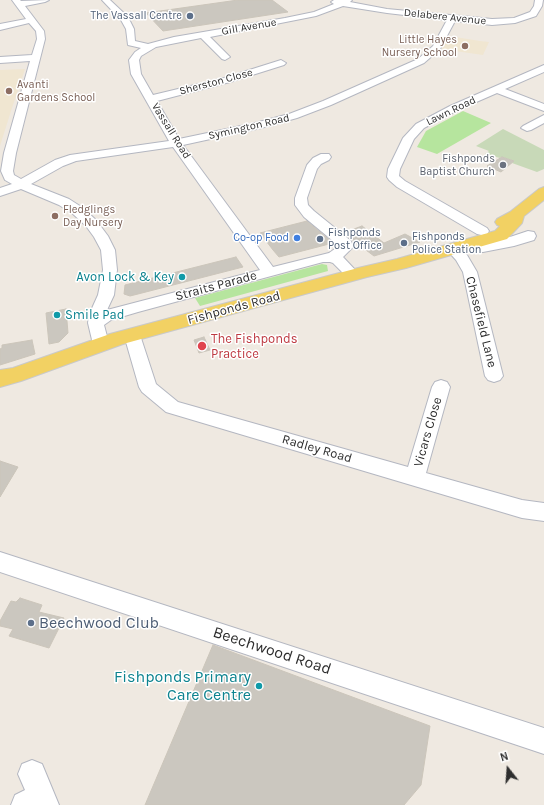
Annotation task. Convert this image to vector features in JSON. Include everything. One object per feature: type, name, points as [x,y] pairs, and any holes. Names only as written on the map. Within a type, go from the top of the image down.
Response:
[{"type":"main road","points":[[500,235],[516,220],[516,215],[544,192]]},
{"type":"main road","name":"Fishponds Road","points":[[457,248],[462,240],[516,215]]},
{"type":"main road","name":"Fishponds Road","points":[[5,381],[101,344],[353,275],[400,264],[500,235]]},
{"type":"main road","points":[[500,235],[536,235]]},
{"type":"main road","points":[[457,248],[483,247],[536,235]]},
{"type":"street","points":[[18,2],[45,0]]},
{"type":"street","name":"Delabere Avenue","points":[[328,0],[387,11],[482,22],[515,20],[533,14],[540,4]]},
{"type":"street","points":[[108,1],[120,1]]},
{"type":"street","points":[[108,1],[127,21],[130,29],[131,43],[148,47]]},
{"type":"street","points":[[18,2],[41,34],[36,58],[5,153],[8,174],[21,184],[64,202],[78,211],[91,223],[101,236],[108,250],[110,270],[106,295],[97,315],[96,323],[101,344]]},
{"type":"street","name":"Gill Avenue","points":[[148,47],[174,40],[285,21],[316,14],[344,2]]},
{"type":"street","name":"Symington Road","points":[[0,192],[10,190],[59,163],[74,158],[176,143],[257,126],[293,116],[357,90],[426,57],[437,47],[452,19]]},
{"type":"street","points":[[0,27],[31,20]]},
{"type":"street","points":[[203,35],[223,55],[209,55]]},
{"type":"street","name":"Vassall Road","points":[[148,47],[138,54],[134,60],[136,74],[176,143],[269,272]]},
{"type":"street","points":[[0,60],[36,58]]},
{"type":"street","name":"Sherston Close","points":[[151,99],[227,80],[281,63]]},
{"type":"street","name":"Lawn Road","points":[[482,231],[401,184],[393,177],[394,169],[409,138],[420,126],[496,89],[544,68]]},
{"type":"street","points":[[496,89],[544,108]]},
{"type":"street","points":[[527,128],[544,118]]},
{"type":"street","points":[[325,156],[317,161],[311,168],[301,198],[302,205],[309,214],[346,244],[346,247],[333,257],[342,262],[353,275]]},
{"type":"street","name":"Chasefield Lane","points":[[457,248],[470,272],[494,376]]},
{"type":"street","name":"Straits Parade","points":[[96,323],[105,316],[133,308],[322,258],[333,257]]},
{"type":"street","points":[[106,295],[118,303],[133,308]]},
{"type":"street","name":"Radley Road","points":[[132,335],[148,387],[172,407],[522,508],[544,512]]},
{"type":"street","name":"Vicars Close","points":[[414,477],[441,387]]},
{"type":"street","name":"Beechwood Road","points":[[0,562],[544,741]]},
{"type":"shaded area","name":"Little Hayes Nursery School","points":[[449,36],[489,42],[483,55],[441,49]]},
{"type":"shaded area","name":"Avanti Gardens School","points":[[25,69],[11,111],[0,146],[0,70]]},
{"type":"green space","points":[[463,111],[491,123],[437,154],[417,147],[426,131]]},
{"type":"green space","points":[[503,129],[544,150],[544,169],[537,172],[512,163],[514,161],[485,154],[489,151],[476,146]]},
{"type":"green space","points":[[322,264],[327,265],[328,271],[200,306],[195,298]]},
{"type":"building","points":[[238,0],[272,0],[288,12],[163,31],[146,13]]},
{"type":"building","points":[[502,157],[514,161],[501,172],[487,166]]},
{"type":"building","name":"Co-op Food","points":[[307,221],[333,243],[279,257],[260,233]]},
{"type":"building","points":[[362,226],[384,243],[405,234],[420,242],[374,256],[343,233]]},
{"type":"building","points":[[236,257],[243,267],[130,296],[124,294],[125,285]]},
{"type":"building","points":[[66,309],[68,333],[59,342],[49,344],[46,313]]},
{"type":"building","name":"The Fishponds Practice","points":[[204,337],[210,350],[199,353],[194,340]]},
{"type":"building","points":[[32,340],[35,354],[0,365],[0,349],[2,348],[2,345]]},
{"type":"building","points":[[0,461],[18,467],[0,497]]},
{"type":"building","name":"Beechwood Club","points":[[20,598],[42,605],[39,612],[64,618],[49,648],[9,636],[13,629],[0,626],[0,621],[11,601],[16,602]]},
{"type":"building","name":"Fishponds Primary Care Centre","points":[[213,645],[430,726],[421,785],[404,805],[145,805]]},
{"type":"place","name":"The Vassall Centre","points":[[190,16]]},
{"type":"place","name":"Little Hayes Nursery School","points":[[465,46]]},
{"type":"place","name":"Avanti Gardens School","points":[[9,91]]},
{"type":"place","name":"Fishponds Baptist Church","points":[[503,165]]},
{"type":"place","name":"Fledglings Day Nursery","points":[[55,216]]},
{"type":"place","name":"Co-op Food","points":[[297,238]]},
{"type":"place","name":"Fishponds Post Office","points":[[320,239]]},
{"type":"place","name":"Fishponds Police Station","points":[[404,243]]},
{"type":"place","name":"Avon Lock & Key","points":[[182,277]]},
{"type":"place","name":"Smile Pad","points":[[57,315]]},
{"type":"place","name":"The Fishponds Practice","points":[[202,346]]},
{"type":"place","name":"Beechwood Club","points":[[31,623]]},
{"type":"place","name":"Fishponds Primary Care Centre","points":[[259,686]]}]
